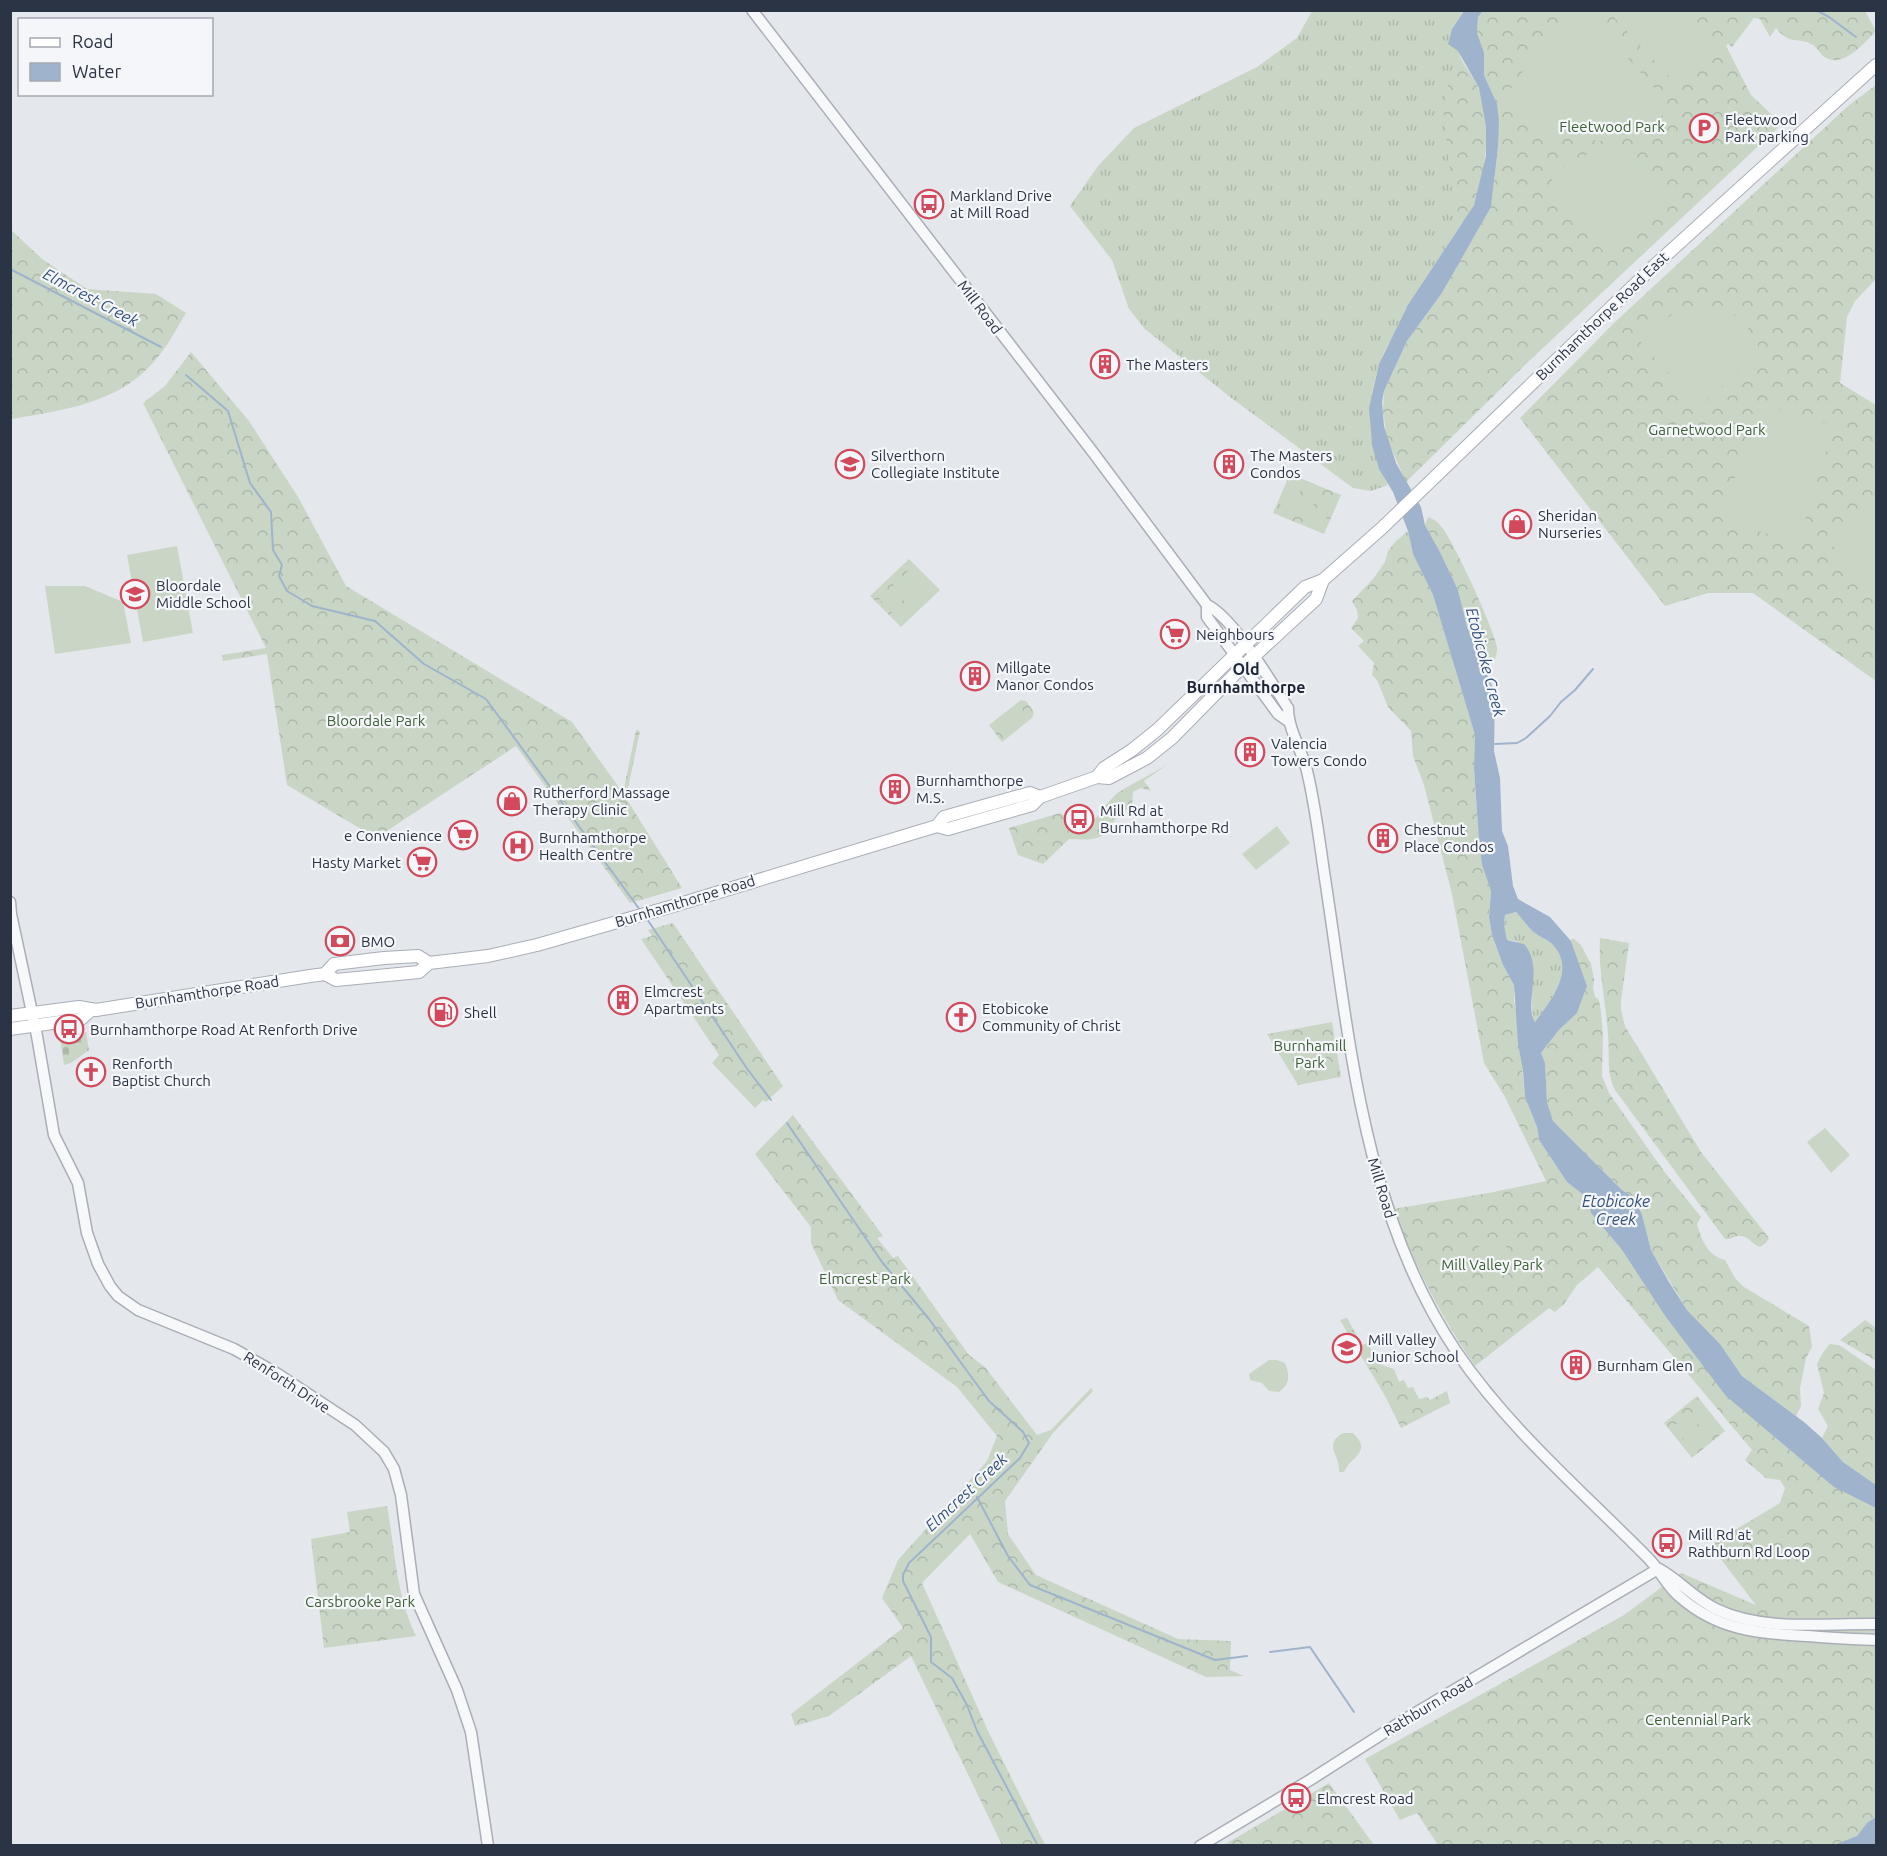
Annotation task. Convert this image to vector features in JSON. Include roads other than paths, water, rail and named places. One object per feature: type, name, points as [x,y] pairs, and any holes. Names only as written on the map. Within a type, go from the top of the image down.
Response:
[{"type":"main road","name":"Burnhamthorpe Road East","points":[[1333,571],[1435,478],[1655,265],[1876,65]]},
{"type":"main road","name":"Burnhamthorpe Road","points":[[1096,777],[1104,768],[1157,730],[1305,587],[1323,580],[1333,571]]},
{"type":"main road","name":"Burnhamthorpe Road","points":[[10,1029],[79,1007],[90,1011],[325,974],[334,964],[418,956],[429,963],[488,956],[537,945],[674,906],[937,826],[948,829],[1032,805],[1040,797],[1096,777],[1109,778],[1147,758],[1172,738],[1243,666],[1316,599],[1323,580]]},
{"type":"main road","name":"Burnhamthorpe Road","points":[[10,1016],[33,1020]]},
{"type":"street","name":"Mill Road","points":[[752,10],[1207,604],[1217,609],[1245,644],[1288,708],[1288,721],[1305,762],[1312,796],[1363,1120],[1378,1179],[1414,1275],[1457,1352],[1497,1404],[1658,1569]]},
{"type":"street","name":"Mill Road","points":[[1207,604],[1207,617],[1278,714],[1288,721]]},
{"type":"street","name":"Renforth Drive","points":[[10,902],[54,1135],[78,1183],[87,1233],[98,1264],[118,1296],[138,1310],[234,1349],[255,1360],[356,1425],[390,1461],[398,1478],[414,1594],[457,1690],[471,1732],[488,1845]]},
{"type":"street","points":[[1658,1569],[1671,1575],[1703,1602],[1745,1620],[1777,1624],[1876,1624]]},
{"type":"street","points":[[1658,1569],[1668,1586],[1679,1597],[1710,1618],[1731,1626],[1759,1633],[1876,1640]]},
{"type":"street","name":"Rathburn Road","points":[[1200,1845],[1310,1780],[1407,1718],[1658,1569]]},
{"type":"water","name":"Etobicoke Creek","points":[[1464,11],[1483,11],[1478,17],[1477,33],[1484,53],[1484,75],[1497,104],[1499,121],[1491,207],[1442,293],[1407,341],[1384,391],[1382,402],[1384,426],[1396,463],[1421,507],[1425,525],[1458,590],[1467,627],[1495,693],[1494,751],[1500,778],[1502,831],[1508,846],[1513,886],[1518,899],[1550,917],[1571,941],[1587,986],[1577,1013],[1559,1030],[1541,1053],[1545,1063],[1547,1102],[1553,1121],[1637,1203],[1651,1250],[1687,1310],[1720,1344],[1742,1376],[1804,1422],[1843,1462],[1876,1485],[1876,1508],[1834,1487],[1726,1396],[1665,1316],[1622,1250],[1591,1213],[1586,1197],[1567,1182],[1539,1140],[1537,1127],[1525,1097],[1514,985],[1503,965],[1492,935],[1489,917],[1491,891],[1482,865],[1479,841],[1474,768],[1475,735],[1433,595],[1413,554],[1408,531],[1393,492],[1379,469],[1372,445],[1369,408],[1379,364],[1408,305],[1474,205],[1486,156],[1486,126],[1479,88],[1458,51],[1448,44],[1452,29]],"holes":[[[1516,912],[1532,931],[1551,943],[1562,963],[1559,983],[1535,1022],[1531,1005],[1534,974],[1530,953],[1524,944],[1507,940],[1504,925],[1505,915]]]},
{"type":"water","points":[[1876,1817],[1876,1845],[1834,1845],[1857,1836],[1867,1823]]},
{"type":"waterway","points":[[1816,10],[1856,37]]},
{"type":"waterway","name":"Elmcrest Creek","points":[[10,269],[161,347]]},
{"type":"waterway","name":"Elmcrest Creek","points":[[186,375],[228,411],[250,483],[271,512],[273,550],[282,565],[279,576],[287,591],[312,606],[375,621],[424,664],[486,699],[640,910]]},
{"type":"waterway","points":[[1495,744],[1517,743],[1526,738],[1550,716],[1593,669]]},
{"type":"waterway","name":"Elmcrest Creek","points":[[647,919],[748,1070],[771,1100]]},
{"type":"waterway","name":"Elmcrest Creek","points":[[787,1123],[882,1262],[929,1319],[989,1401],[1023,1432],[1029,1443],[1020,1458],[909,1563],[903,1575],[903,1581],[931,1637],[931,1662],[952,1678],[967,1705],[977,1731],[1038,1846]]},
{"type":"waterway","points":[[977,1497],[1008,1556],[1030,1585],[1215,1660],[1247,1656]]},
{"type":"waterway","points":[[1270,1652],[1310,1647],[1354,1712]]},
{"type":"place","name":"Fleetwood Park parking","points":[[1704,128]]},
{"type":"place","name":"Markland Drive at Mill Road","points":[[929,204]]},
{"type":"place","name":"The Masters","points":[[1105,364]]},
{"type":"place","name":"Silverthorn Collegiate Institute","points":[[850,464]]},
{"type":"place","name":"The Masters Condos","points":[[1229,464]]},
{"type":"place","name":"Sheridan Nurseries","points":[[1517,524]]},
{"type":"place","name":"Bloordale Middle School","points":[[135,594]]},
{"type":"place","name":"Neighbours","points":[[1175,634]]},
{"type":"place","name":"Millgate Manor Condos","points":[[975,676]]},
{"type":"place","name":"Valencia Towers Condo","points":[[1250,752]]},
{"type":"place","name":"Burnhamthorpe M.S.","points":[[895,789]]},
{"type":"place","name":"Rutherford Massage Therapy Clinic","points":[[512,801]]},
{"type":"place","name":"Mill Rd at Burnhamthorpe Rd","points":[[1079,819]]},
{"type":"place","name":"e Convenience","points":[[463,835]]},
{"type":"place","name":"Chestnut Place Condos","points":[[1383,838]]},
{"type":"place","name":"Burnhamthorpe Health Centre","points":[[518,846]]},
{"type":"place","name":"Hasty Market","points":[[422,862]]},
{"type":"place","name":"BMO","points":[[340,941]]},
{"type":"place","name":"Elmcrest Apartments","points":[[623,1000]]},
{"type":"place","name":"Shell","points":[[443,1012]]},
{"type":"place","name":"Etobicoke Community of Christ","points":[[961,1017]]},
{"type":"place","name":"Burnhamthorpe Road At Renforth Drive","points":[[69,1029]]},
{"type":"place","name":"Renforth Baptist Church","points":[[91,1072]]},
{"type":"place","name":"Mill Valley Junior School","points":[[1347,1348]]},
{"type":"place","name":"Burnham Glen","points":[[1576,1365]]},
{"type":"place","name":"Mill Rd at Rathburn Rd Loop","points":[[1667,1543]]},
{"type":"place","name":"Elmcrest Road","points":[[1296,1798]]},
{"type":"district","name":"Old Burnhamthorpe","points":[[1246,678]]},
{"type":"park label","name":"Fleetwood Park","points":[[1612,126]]},
{"type":"park label","name":"Garnetwood Park","points":[[1707,429]]},
{"type":"park label","name":"Bloordale Park","points":[[376,720]]},
{"type":"park label","name":"Burnhamill Park","points":[[1310,1054]]},
{"type":"park label","name":"Mill Valley Park","points":[[1492,1264]]},
{"type":"park label","name":"Elmcrest Park","points":[[865,1278]]},
{"type":"park label","name":"Carsbrooke Park","points":[[360,1601]]},
{"type":"park label","name":"Centennial Park","points":[[1698,1719]]}]
